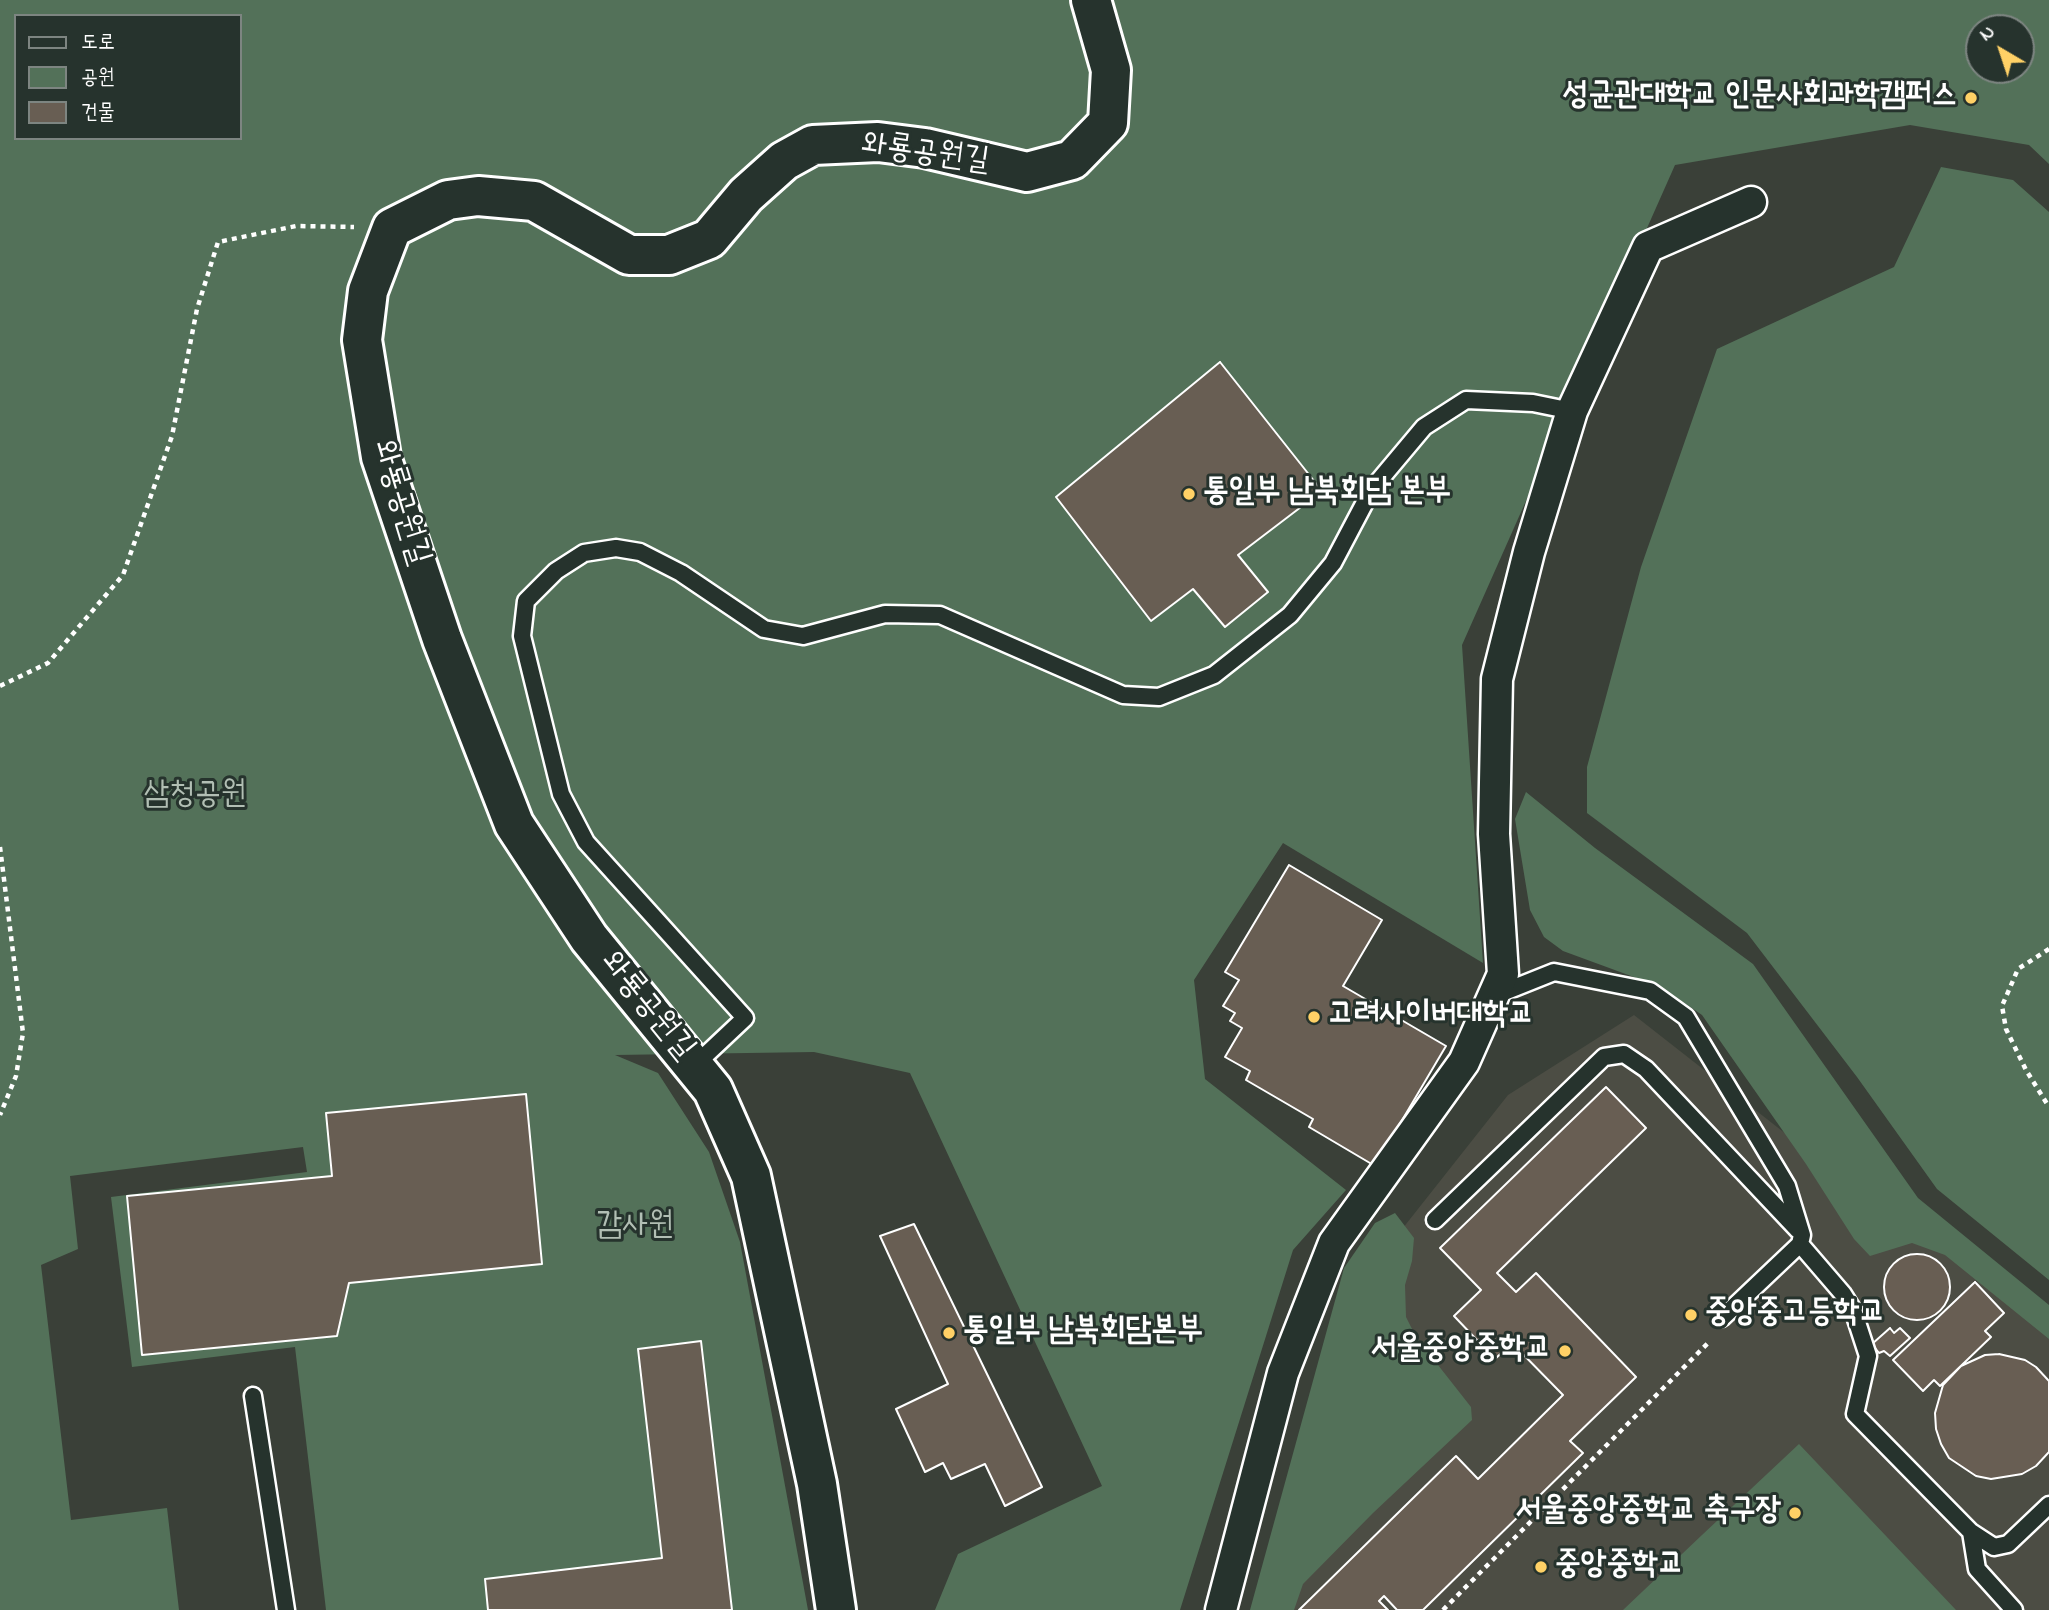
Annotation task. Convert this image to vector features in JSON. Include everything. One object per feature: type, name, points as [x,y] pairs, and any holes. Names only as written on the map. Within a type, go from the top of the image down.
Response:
[{"type":"street","name":"와룡공원길","points":[[835,1610],[817,1484],[751,1176],[713,1090],[589,937],[514,824],[442,639],[381,457],[362,340],[368,291],[392,228],[448,200],[478,196],[534,201],[629,255],[669,255],[709,239],[746,195],[784,161],[813,145],[878,142],[925,148],[1027,172],[1073,160],[1108,122],[1111,69],[1091,0]]},
{"type":"street","points":[[1221,1610],[1283,1373],[1334,1242],[1464,1062],[1503,974],[1494,835],[1497,679],[1529,552],[1572,411],[1648,247],[1751,202]]},
{"type":"lane","points":[[694,1066],[745,1018],[586,842],[561,794],[522,636],[526,601],[556,571],[584,553],[616,548],[640,552],[681,573],[764,629],[803,636],[884,614],[940,615],[1123,695],[1159,697],[1214,675],[1290,615],[1333,563],[1372,489],[1424,427],[1466,400],[1533,403],[1572,411]]},
{"type":"lane","points":[[1494,996],[1554,972],[1650,991],[1686,1017],[1787,1186],[1801,1240]]},
{"type":"lane","points":[[1435,1220],[1604,1056],[1625,1054],[1646,1069],[1801,1240],[1843,1294],[1853,1311],[1868,1356],[1855,1414],[1971,1532],[1994,1547],[2008,1544],[2049,1505]]},
{"type":"lane","points":[[1722,1318],[1801,1240]]},
{"type":"lane","points":[[253,1396],[286,1610]]},
{"type":"lane","points":[[1971,1532],[1977,1569],[2014,1610]]},
{"type":"path","points":[[0,686],[48,663],[123,575],[172,436],[197,309],[218,242],[296,226],[392,228]]},
{"type":"path","points":[[0,847],[23,1033],[16,1076],[0,1115]]},
{"type":"path","points":[[2049,949],[2018,970],[2002,1006],[2006,1029],[2026,1070],[2049,1107]]},
{"type":"path","points":[[1443,1610],[1722,1330],[1722,1318]]},
{"type":"shaded area","name":"중앙중고등학교","points":[[1634,1015],[1878,1206],[2049,1328],[2049,1610],[1277,1610],[1354,1290],[1508,1095]]},
{"type":"green space","points":[[0,0],[2049,0],[2049,164],[2029,145],[1910,125],[1675,165],[1462,645],[1483,963],[1283,843],[1194,980],[1205,1079],[1346,1190],[1293,1250],[1180,1610],[935,1610],[958,1554],[1102,1486],[910,1073],[814,1052],[615,1055],[658,1073],[709,1152],[740,1242],[808,1610],[732,1610],[701,1341],[638,1350],[662,1558],[488,1610],[326,1610],[295,1347],[132,1367],[111,1197],[307,1172],[303,1147],[70,1176],[78,1249],[41,1265],[71,1520],[167,1508],[179,1610],[0,1610]],"holes":[[[526,1094],[542,1263],[349,1283],[337,1336],[142,1355],[127,1196],[332,1176],[326,1113]]]},
{"type":"green space","points":[[1941,167],[2013,180],[2049,212],[2049,1280],[1937,1189],[1857,1077],[1747,933],[1587,813],[1587,767],[1641,567],[1717,349],[1894,267]]},
{"type":"green space","points":[[1526,792],[1595,848],[1753,964],[1918,1198],[2049,1305],[2049,1339],[1945,1255],[1912,1243],[1870,1256],[1854,1239],[1806,1164],[1702,1015],[1661,987],[1563,951],[1544,937],[1530,910],[1515,819]]},
{"type":"green space","points":[[1395,1213],[1414,1238],[1412,1261],[1405,1285],[1406,1317],[1416,1337],[1471,1407],[1472,1420],[1373,1513],[1303,1584],[1294,1610],[1250,1610],[1344,1268],[1375,1223]]},
{"type":"green space","name":"서울중앙중학교 축구장","points":[[1799,1444],[1956,1610],[1623,1610],[1702,1535]]},
{"type":"building","name":"통일부 남북회담 본부","points":[[1220,362],[1322,491],[1238,555],[1268,592],[1225,627],[1193,589],[1151,621],[1056,497]]},
{"type":"building","name":"고려사이버대학교","points":[[1289,865],[1382,920],[1343,986],[1446,1046],[1375,1166],[1309,1127],[1313,1119],[1246,1080],[1250,1071],[1225,1057],[1242,1028],[1230,1021],[1235,1013],[1223,1006],[1239,980],[1225,972]]},
{"type":"building","name":"서울중앙중학교","points":[[1606,1087],[1646,1128],[1497,1273],[1516,1292],[1536,1273],[1636,1377],[1570,1441],[1583,1453],[1423,1610],[1397,1610],[1384,1596],[1379,1601],[1388,1610],[1299,1610],[1456,1456],[1478,1479],[1563,1395],[1512,1343],[1495,1359],[1454,1316],[1481,1290],[1440,1248]]},
{"type":"building","points":[[526,1094],[542,1264],[349,1283],[337,1336],[142,1355],[127,1196],[332,1176],[326,1113]]},
{"type":"building","name":"통일부 남북회담본부","points":[[914,1224],[1042,1487],[1005,1506],[985,1464],[951,1479],[943,1463],[925,1472],[896,1409],[948,1384],[880,1236]]},
{"type":"building","points":[[1911,1254],[1923,1254],[1935,1259],[1945,1269],[1950,1287],[1948,1300],[1935,1315],[1923,1320],[1911,1320],[1899,1315],[1889,1305],[1884,1293],[1884,1281],[1889,1269],[1899,1259]]},
{"type":"building","points":[[1975,1282],[2004,1313],[1985,1331],[1991,1337],[1940,1386],[1934,1380],[1923,1391],[1893,1360]]},
{"type":"building","points":[[1890,1328],[1894,1333],[1900,1328],[1910,1338],[1890,1356],[1884,1351],[1879,1353],[1872,1344]]},
{"type":"building","points":[[701,1341],[732,1610],[488,1610],[485,1579],[662,1558],[638,1349]]},
{"type":"building","points":[[1999,1354],[2025,1360],[2049,1381],[2049,1452],[2036,1466],[2022,1474],[1991,1479],[1976,1476],[1949,1458],[1936,1429],[1935,1413],[1943,1385],[1961,1366],[1985,1355]]},
{"type":"place","name":"성균관대학교 인문사회과학캠퍼스","points":[[1971,98]]},
{"type":"place","name":"통일부 남북회담 본부","points":[[1189,494]]},
{"type":"place","name":"고려사이버대학교","points":[[1314,1017]]},
{"type":"place","name":"중앙중고등학교","points":[[1691,1315]]},
{"type":"place","name":"통일부 남북회담본부","points":[[949,1333]]},
{"type":"place","name":"서울중앙중학교","points":[[1565,1351]]},
{"type":"place","name":"서울중앙중학교 축구장","points":[[1795,1513]]},
{"type":"place","name":"중앙중학교","points":[[1541,1567]]},
{"type":"park label","name":"삼청공원","points":[[195,797]]},
{"type":"park label","name":"감사원","points":[[635,1228]]}]
